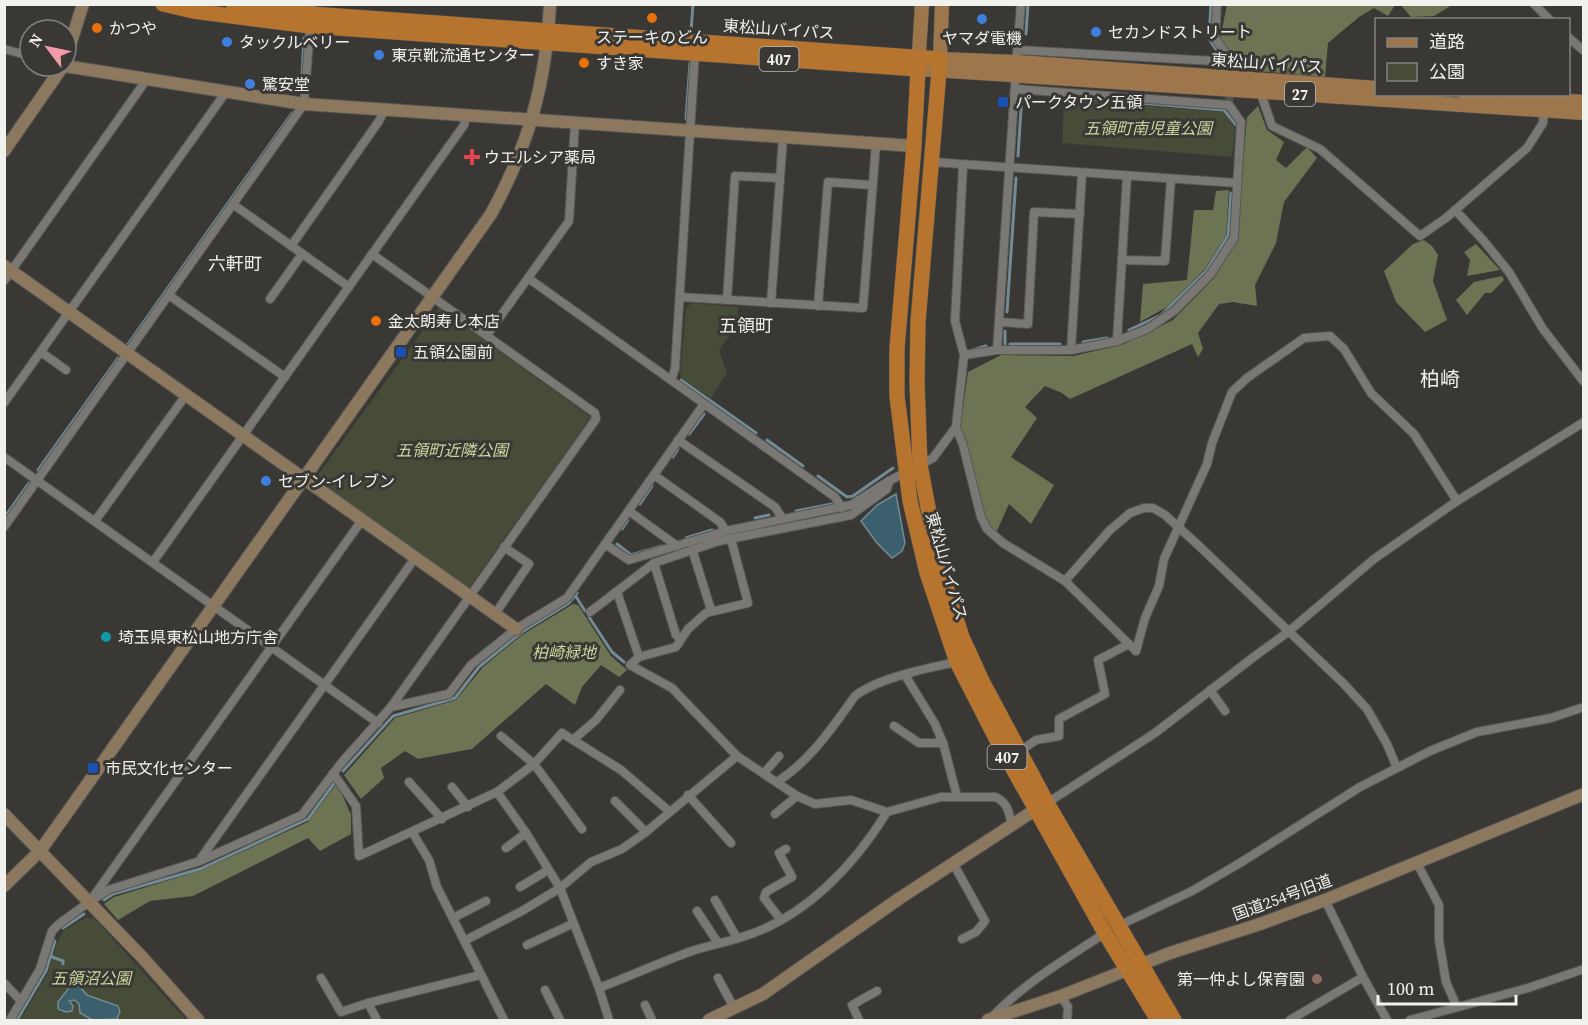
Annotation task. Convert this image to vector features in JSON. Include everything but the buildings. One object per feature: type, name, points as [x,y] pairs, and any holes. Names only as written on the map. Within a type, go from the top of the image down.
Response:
[{"type":"highway","name":"東松山バイパス","points":[[163,4],[193,11],[311,15]]},
{"type":"highway","name":"東松山バイパス","points":[[222,4],[694,53],[919,63]]},
{"type":"highway","name":"東松山バイパス","points":[[548,37],[939,65],[918,322],[917,382],[920,465],[939,565],[954,613],[982,681],[1019,752],[1041,807]]},
{"type":"highway","name":"東松山バイパス","points":[[919,63],[897,348],[897,396],[910,501],[927,573],[957,662],[1133,967],[1170,1020]]},
{"type":"main road","points":[[919,63],[922,4]]},
{"type":"main road","points":[[939,65],[942,4]]},
{"type":"main road","name":"東松山バイパス","points":[[939,65],[1375,88]]},
{"type":"main road","name":"東松山バイパス","points":[[1016,69],[1260,91],[1584,113]]},
{"type":"main road","points":[[1495,96],[1584,102]]},
{"type":"street","points":[[78,20],[83,4]]},
{"type":"street","points":[[4,886],[40,851],[492,214],[513,174],[532,121],[542,78],[550,4]]},
{"type":"street","points":[[997,350],[1021,4]]},
{"type":"street","points":[[1016,69],[1230,59],[1215,38],[1217,4]]},
{"type":"street","points":[[1534,4],[1548,18]]},
{"type":"street","points":[[4,527],[304,105],[311,15]]},
{"type":"street","points":[[1570,38],[1584,51]]},
{"type":"street","points":[[671,380],[675,369],[694,53]]},
{"type":"street","points":[[78,68],[304,105],[914,146]]},
{"type":"street","points":[[964,355],[997,350],[1071,350],[1117,341],[1147,329],[1174,311],[1210,275],[1234,238],[1241,122],[1229,105],[1016,69]]},
{"type":"street","points":[[4,151],[56,78]]},
{"type":"street","points":[[147,79],[7,273],[69,312],[516,629]]},
{"type":"street","points":[[1260,91],[1272,126],[1320,149],[1420,236],[1455,210],[1527,148],[1543,123],[1544,111]]},
{"type":"street","points":[[4,403],[226,92]]},
{"type":"street","points":[[291,246],[384,111]]},
{"type":"street","points":[[153,562],[464,125],[466,117]]},
{"type":"street","points":[[487,335],[569,221],[575,123]]},
{"type":"street","points":[[771,303],[783,137]]},
{"type":"street","points":[[680,297],[862,308],[876,144]]},
{"type":"street","points":[[932,162],[1237,183]]},
{"type":"street","points":[[963,165],[955,321],[964,355],[956,427],[963,445],[981,517],[987,530],[1003,543],[1065,581],[1136,651],[1145,618],[1160,586],[1164,559],[1208,465],[1215,434],[1232,392],[1247,378],[1304,338],[1330,336],[1344,349],[1371,393],[1414,434],[1456,501]]},
{"type":"street","points":[[1071,350],[1082,173]]},
{"type":"street","points":[[727,300],[735,176],[780,178]]},
{"type":"street","points":[[1117,341],[1127,176]]},
{"type":"street","points":[[1122,260],[1165,261],[1172,178]]},
{"type":"street","points":[[818,306],[828,182],[872,185]]},
{"type":"street","points":[[234,205],[349,287]]},
{"type":"street","points":[[1455,210],[1509,272],[1543,329],[1584,382]]},
{"type":"street","points":[[1000,322],[1028,324],[1034,212],[1080,214]]},
{"type":"street","points":[[270,299],[302,254]]},
{"type":"street","points":[[10,1020],[40,969],[52,931],[90,902],[108,890],[200,861],[302,815],[333,773],[391,707],[597,416],[372,254]]},
{"type":"street","points":[[528,278],[835,497],[842,508]]},
{"type":"street","points":[[170,296],[285,377]]},
{"type":"street","points":[[41,352],[66,370]]},
{"type":"street","points":[[95,521],[186,395]]},
{"type":"street","points":[[391,707],[449,694],[471,665],[516,629],[567,598],[704,404]]},
{"type":"street","points":[[710,1020],[763,994],[795,974],[900,898],[1155,733],[1288,632],[1374,559],[1456,501],[1584,422]]},
{"type":"street","points":[[590,612],[654,563],[782,518],[851,505],[889,481],[933,458],[956,427]]},
{"type":"street","points":[[678,440],[776,507],[782,518]]},
{"type":"street","points":[[4,457],[378,723]]},
{"type":"street","points":[[654,475],[720,522],[729,535],[748,603],[728,609],[711,610],[688,628],[676,647],[639,657],[630,665],[672,688],[737,756],[797,796],[815,804],[852,800],[887,812],[941,797],[995,797],[1006,805],[1012,825]]},
{"type":"street","points":[[629,560],[677,546],[729,535],[851,515],[887,489],[889,481]]},
{"type":"street","points":[[1065,581],[1110,530],[1130,513],[1144,508],[1153,508],[1165,515],[1343,683],[1367,709],[1387,744],[1397,768]]},
{"type":"street","points":[[629,511],[677,546]]},
{"type":"street","points":[[90,902],[362,520]]},
{"type":"street","points":[[605,544],[644,570]]},
{"type":"street","points":[[495,614],[529,564],[504,547]]},
{"type":"street","points":[[692,549],[711,610]]},
{"type":"street","points":[[200,861],[415,558]]},
{"type":"street","points":[[654,563],[676,635],[681,639]]},
{"type":"street","points":[[617,592],[639,657]]},
{"type":"street","points":[[1019,752],[1036,740],[1059,736],[1059,719],[1105,694],[1098,660],[1128,644]]},
{"type":"street","points":[[777,782],[793,772],[812,754],[855,696],[864,689],[905,675],[957,662]]},
{"type":"street","points":[[905,675],[935,724],[943,742],[957,796]]},
{"type":"street","points":[[573,740],[596,720],[620,690]]},
{"type":"street","points":[[1210,690],[1225,711]]},
{"type":"street","points":[[989,1020],[1041,975],[1112,930],[1192,891],[1360,787],[1431,751],[1477,732],[1551,718],[1584,707]]},
{"type":"street","points":[[894,726],[919,743],[943,742]]},
{"type":"street","points":[[333,773],[356,806],[359,856],[497,792],[534,764],[562,732],[621,770],[669,811]]},
{"type":"street","points":[[501,736],[534,764],[582,829]]},
{"type":"street","points":[[464,941],[560,888],[591,862],[622,849],[646,832],[737,756]]},
{"type":"street","points":[[764,773],[779,756]]},
{"type":"street","points":[[409,782],[442,819]]},
{"type":"street","points":[[452,788],[468,807]]},
{"type":"street","points":[[497,792],[560,888],[609,1020]]},
{"type":"street","name":"国道254号旧道","points":[[989,1020],[1325,900],[1584,794]]},
{"type":"street","points":[[688,795],[731,843]]},
{"type":"street","points":[[775,814],[797,796]]},
{"type":"street","points":[[615,801],[646,832]]},
{"type":"street","points":[[599,988],[692,951],[747,936],[781,920],[802,906],[848,865],[870,839],[887,812]]},
{"type":"street","points":[[4,814],[142,957],[198,1020]]},
{"type":"street","points":[[412,832],[429,860],[437,887],[504,1020]]},
{"type":"street","points":[[507,848],[526,833]]},
{"type":"street","points":[[781,920],[764,898],[766,892],[792,877],[779,853],[786,849]]},
{"type":"street","points":[[1417,862],[1439,905],[1439,940],[1446,982],[1457,1007]]},
{"type":"street","points":[[953,863],[985,921],[976,932],[962,939]]},
{"type":"street","points":[[520,887],[548,870]]},
{"type":"street","points":[[715,900],[737,938]]},
{"type":"street","points":[[1325,900],[1387,1020]]},
{"type":"street","points":[[453,918],[486,901]]},
{"type":"street","points":[[697,911],[718,943]]},
{"type":"street","points":[[527,945],[572,924]]},
{"type":"street","points":[[1410,1020],[1528,988],[1584,969]]},
{"type":"street","points":[[321,978],[341,1012],[480,975]]},
{"type":"street","points":[[1290,1020],[1363,977]]},
{"type":"street","points":[[718,978],[734,1008]]},
{"type":"street","points":[[4,983],[21,1001]]},
{"type":"street","points":[[545,990],[560,1020]]},
{"type":"street","points":[[860,1020],[852,1005],[877,992]]},
{"type":"street","points":[[1061,996],[1068,1007],[1067,1020]]},
{"type":"street","points":[[368,1003],[377,1020]]},
{"type":"street","points":[[645,1005],[652,1020]]},
{"type":"green space","points":[[1227,5],[1395,5],[1388,16],[1374,8],[1359,17],[1328,43],[1325,77],[1235,69],[1237,61],[1220,39]]},
{"type":"green space","points":[[1401,5],[1452,5],[1434,16],[1411,17]]},
{"type":"green space","name":"五領町南児童公園","points":[[1064,99],[1224,112],[1235,128],[1232,157],[1062,143]]},
{"type":"green space","points":[[1258,106],[1267,130],[1284,142],[1276,160],[1286,168],[1307,147],[1317,158],[1284,202],[1276,243],[1255,285],[1257,306],[1233,302],[1219,304],[1198,333],[1203,349],[1198,357],[1192,344],[1070,399],[1045,386],[1025,407],[1037,418],[1011,457],[1054,485],[1031,524],[1009,504],[996,533],[989,528],[959,424],[968,372],[1001,355],[1074,356],[1124,344],[1173,320],[1214,278],[1236,242],[1247,117]]},
{"type":"green space","points":[[1229,190],[1226,236],[1205,269],[1167,307],[1140,322],[1143,284],[1187,280],[1194,210],[1213,210],[1216,191]]},
{"type":"green space","points":[[1424,240],[1438,255],[1433,281],[1447,320],[1425,332],[1396,302],[1384,271],[1413,244]]},
{"type":"green space","points":[[1476,244],[1500,270],[1467,276],[1470,260],[1464,252]]},
{"type":"green space","points":[[1502,276],[1504,280],[1491,293],[1485,293],[1467,315],[1456,300],[1474,282]]},
{"type":"green space","points":[[692,303],[738,307],[737,326],[719,350],[727,373],[711,398],[680,377],[686,308]]},
{"type":"green space","name":"五領町近隣公園","points":[[439,308],[591,417],[469,588],[318,481],[317,476]]},
{"type":"green space","name":"柏崎緑地","points":[[573,604],[578,605],[611,656],[627,670],[619,677],[601,665],[582,687],[575,705],[546,684],[472,749],[418,759],[405,751],[381,768],[384,778],[361,799],[344,775],[395,718],[456,700],[483,667],[522,635]]},
{"type":"green space","points":[[337,783],[351,815],[351,834],[320,851],[308,838],[193,896],[150,901],[118,920],[104,904],[114,897],[199,871],[308,822]]},
{"type":"green space","name":"五領沼公園","points":[[87,917],[96,920],[186,1020],[20,1020],[48,973],[63,931]]},
{"type":"water","points":[[896,494],[905,543],[902,551],[892,558],[877,543],[861,521],[877,505]]},
{"type":"water","points":[[66,971],[87,995],[118,1006],[120,1011],[117,1019],[93,1020],[80,1013],[79,1004],[75,1000],[69,1001],[73,1006],[72,1011],[66,1012],[58,1009],[58,1002],[69,988],[63,974]]},
{"type":"waterway","points":[[691,31],[693,4]]},
{"type":"waterway","points":[[1026,34],[1028,4]]},
{"type":"waterway","points":[[1211,4],[1209,39],[1217,51]]},
{"type":"waterway","points":[[301,92],[304,38]]},
{"type":"waterway","points":[[686,119],[690,63]]},
{"type":"waterway","points":[[1018,156],[1022,94]]},
{"type":"waterway","points":[[1068,97],[1224,110],[1236,125]]},
{"type":"waterway","points":[[128,344],[292,113]]},
{"type":"waterway","points":[[1007,312],[1016,178]]},
{"type":"waterway","points":[[1129,330],[1161,315],[1206,271],[1228,236],[1231,193]]},
{"type":"waterway","points":[[1005,331],[1005,344]]},
{"type":"waterway","points":[[1083,342],[1107,338]]},
{"type":"waterway","points":[[1010,344],[1060,344]]},
{"type":"waterway","points":[[973,350],[986,346]]},
{"type":"waterway","points":[[38,470],[118,358]]},
{"type":"waterway","points":[[681,380],[756,433]]},
{"type":"waterway","points":[[689,434],[704,414]]},
{"type":"waterway","points":[[767,440],[803,466]]},
{"type":"waterway","points":[[673,457],[678,449]]},
{"type":"waterway","points":[[818,476],[847,497],[853,496],[893,468]]},
{"type":"waterway","points":[[4,518],[29,483]]},
{"type":"waterway","points":[[640,504],[652,486]]},
{"type":"waterway","points":[[796,511],[832,504]]},
{"type":"waterway","points":[[755,518],[769,515]]},
{"type":"waterway","points":[[622,529],[628,520]]},
{"type":"waterway","points":[[686,538],[712,530]]},
{"type":"waterway","points":[[617,544],[631,555],[662,546]]},
{"type":"waterway","points":[[343,771],[393,716],[455,698],[479,667],[522,632],[569,603],[577,593]]},
{"type":"waterway","points":[[575,595],[585,611]]},
{"type":"waterway","points":[[589,617],[612,652],[624,662]]},
{"type":"waterway","points":[[104,900],[113,894],[200,869],[308,819],[335,782]]},
{"type":"waterway","points":[[63,928],[84,914]]},
{"type":"waterway","points":[[17,1020],[46,971],[55,941]]},
{"type":"waterway","points":[[51,954],[52,957],[63,961],[63,964]]},
{"type":"tunnel","points":[[1229,105],[1232,63]]},
{"type":"place","name":"ステーキのどん","points":[[652,18]]},
{"type":"place","name":"ヤマダ電機","points":[[982,19]]},
{"type":"place","name":"かつや","points":[[97,28]]},
{"type":"place","name":"セカンドストリート","points":[[1096,32]]},
{"type":"place","name":"タックルベリー","points":[[227,42]]},
{"type":"place","name":"東京靴流通センター","points":[[379,55]]},
{"type":"place","name":"すき家","points":[[584,63]]},
{"type":"place","name":"驚安堂","points":[[250,84]]},
{"type":"place","name":"パークタウン五領","points":[[1003,102]]},
{"type":"place","name":"ウエルシア薬局","points":[[472,157]]},
{"type":"place","name":"金太朗寿し本店","points":[[376,321]]},
{"type":"place","name":"五領公園前","points":[[401,352]]},
{"type":"place","name":"セブン-イレブン","points":[[266,481]]},
{"type":"place","name":"埼玉県東松山地方庁舎","points":[[106,637]]},
{"type":"place","name":"市民文化センター","points":[[93,768]]},
{"type":"place","name":"第一仲よし保育園","points":[[1317,979]]},
{"type":"district","name":"六軒町","points":[[235,263]]},
{"type":"district","name":"五領町","points":[[746,325]]},
{"type":"district","name":"柏崎","points":[[1440,379]]}]
